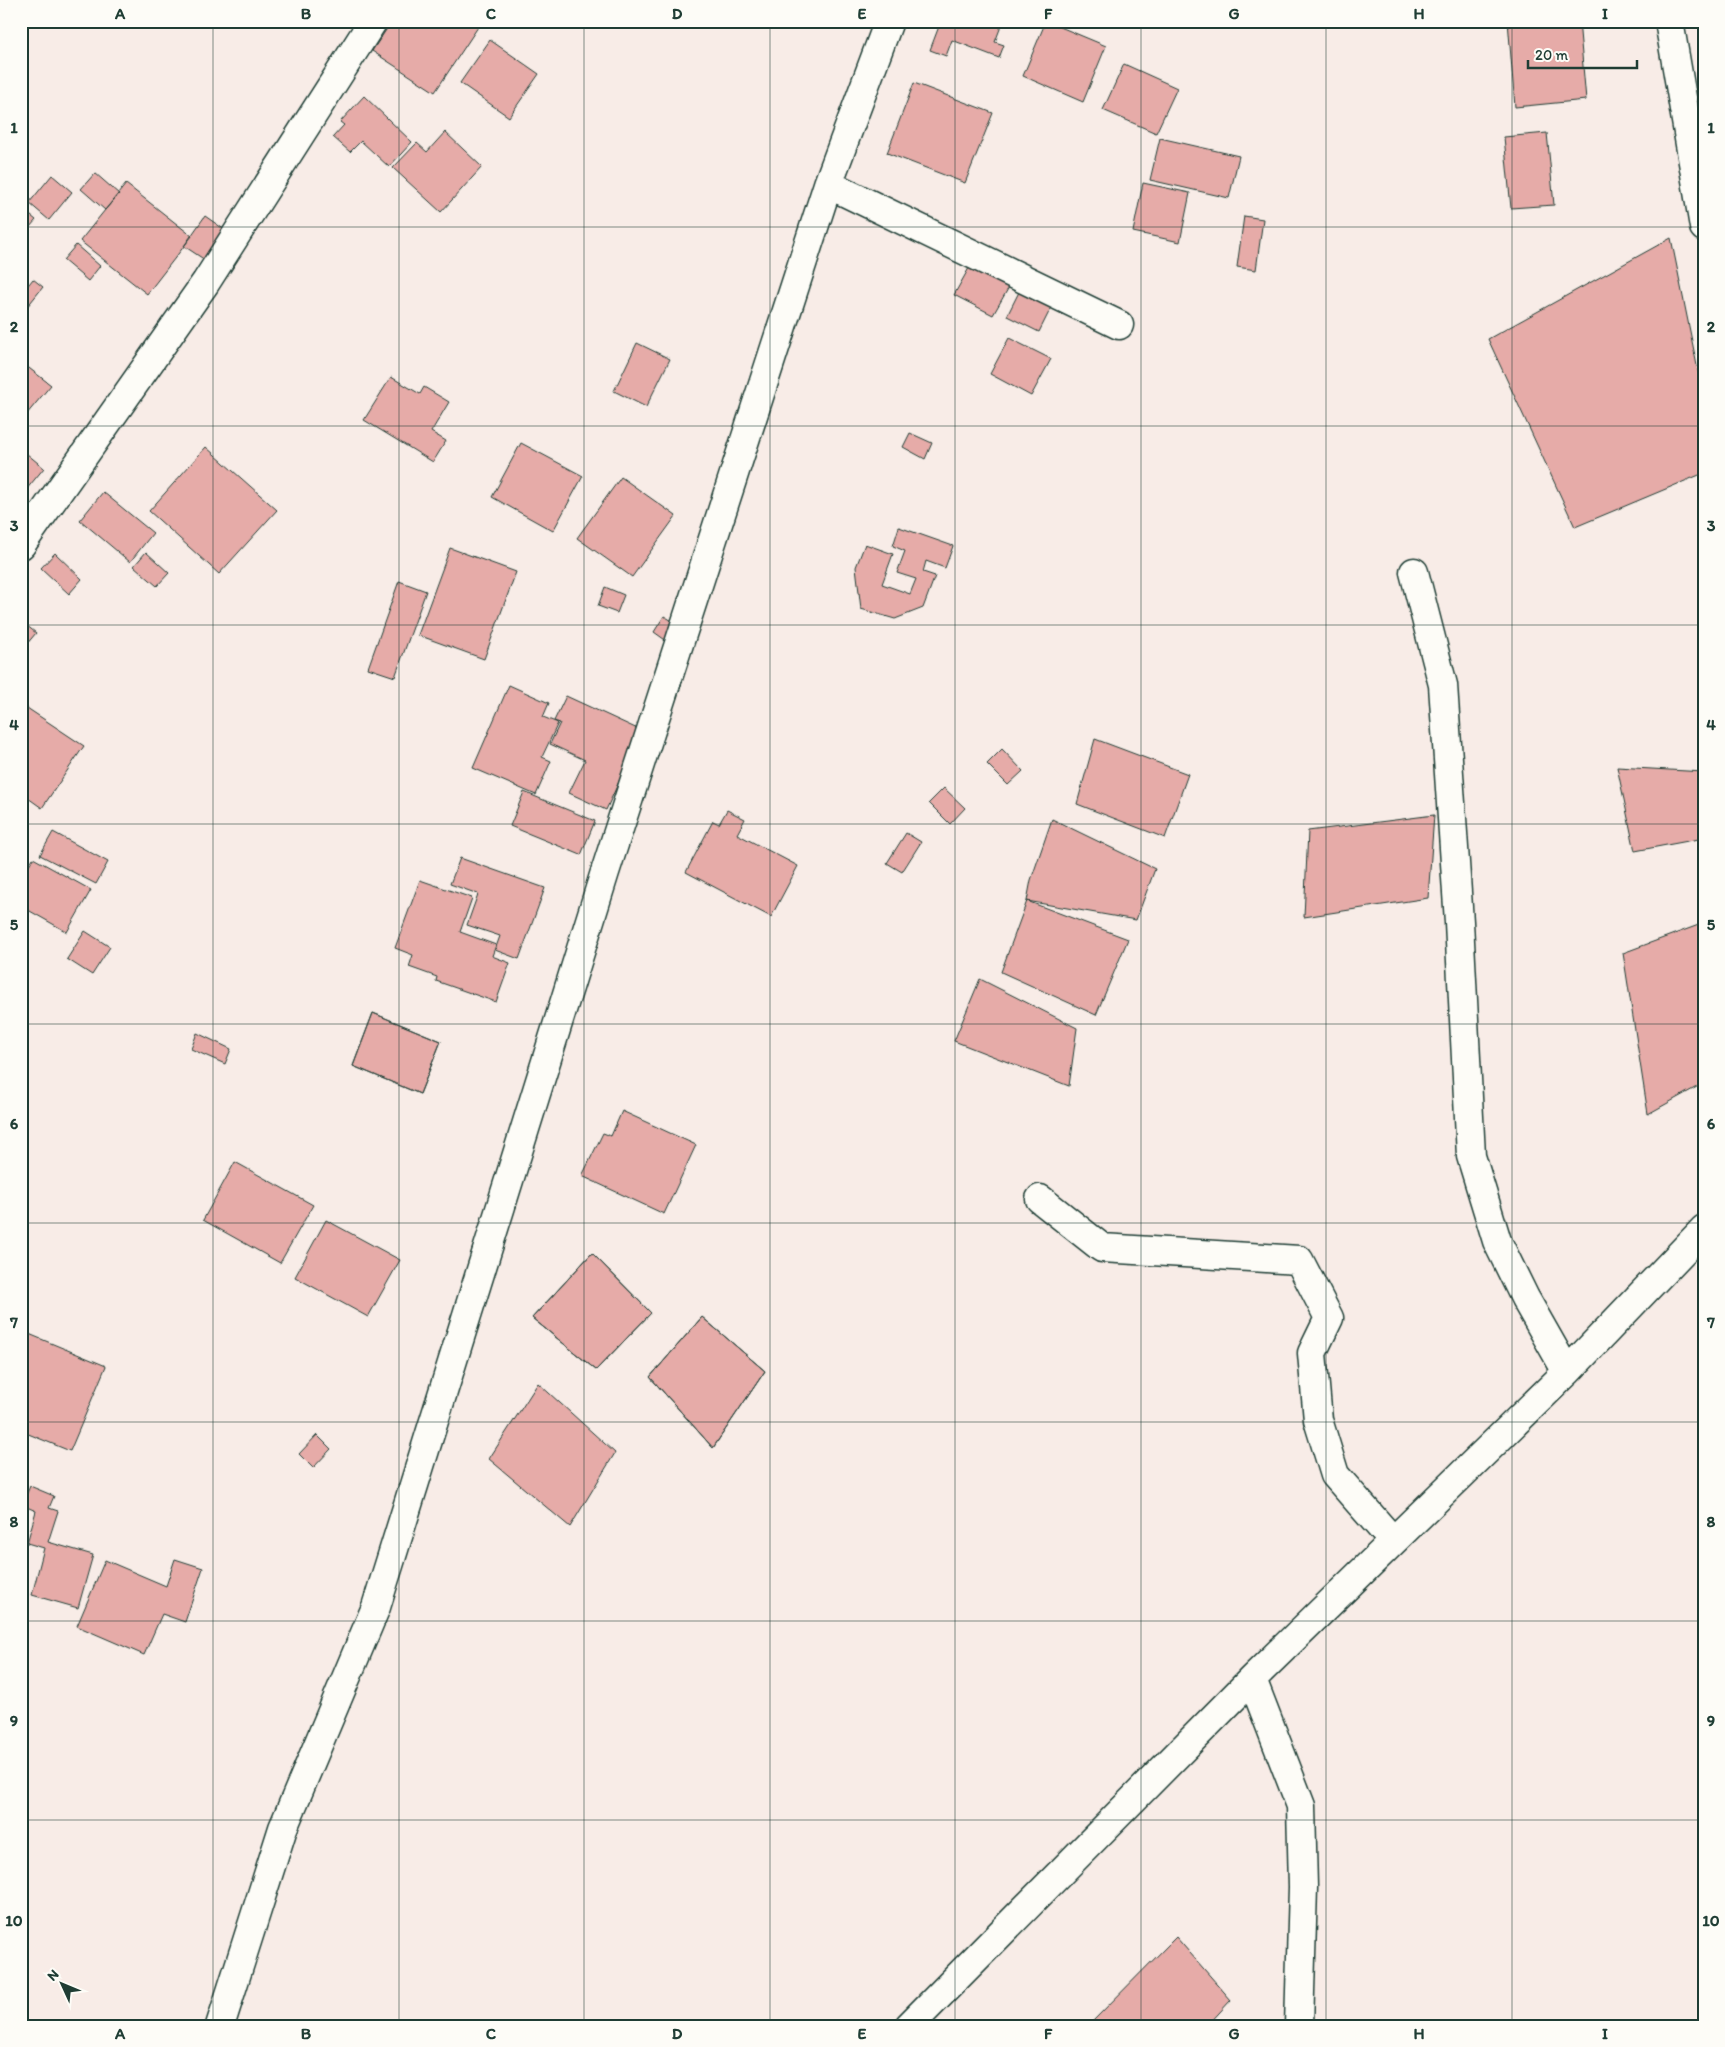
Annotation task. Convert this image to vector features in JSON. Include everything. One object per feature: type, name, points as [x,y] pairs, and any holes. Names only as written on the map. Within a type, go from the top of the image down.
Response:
[{"type":"street","points":[[21,545],[206,282],[373,21]]},
{"type":"street","points":[[220,2026],[283,1828],[376,1607],[605,872],[828,184],[889,21]]},
{"type":"street","points":[[1669,21],[1704,227]]},
{"type":"street","points":[[828,184],[1119,325]]},
{"type":"street","points":[[1414,572],[1443,685],[1459,922],[1471,1156],[1498,1241],[1525,1298],[1566,1372]]},
{"type":"street","points":[[1040,1199],[1102,1248],[1299,1260],[1329,1318],[1312,1353],[1318,1420],[1335,1475],[1394,1541]]},
{"type":"street","points":[[909,2026],[1252,1679],[1566,1372],[1704,1229]]},
{"type":"street","points":[[1252,1679],[1300,1806],[1303,1887],[1299,2026]]},
{"type":"building","points":[[392,21],[469,21],[478,27],[435,92],[372,51]]},
{"type":"building","points":[[941,21],[1003,21],[995,42],[1004,45],[999,58],[952,40],[946,56],[930,50]]},
{"type":"building","points":[[1046,21],[1106,46],[1083,102],[1023,76]]},
{"type":"building","points":[[1508,21],[1579,21],[1586,100],[1515,107]]},
{"type":"building","points":[[490,40],[539,74],[509,117],[460,83]]},
{"type":"building","points":[[1124,64],[1177,88],[1156,133],[1103,110]]},
{"type":"building","points":[[914,83],[993,113],[965,183],[887,153]]},
{"type":"building","points":[[364,96],[412,142],[389,167],[361,141],[350,152],[333,137],[344,125],[340,122]]},
{"type":"building","points":[[445,132],[482,167],[441,212],[393,168],[417,143],[427,152]]},
{"type":"building","points":[[1547,133],[1554,205],[1511,208],[1504,137]]},
{"type":"building","points":[[1160,138],[1239,156],[1229,198],[1150,180]]},
{"type":"building","points":[[95,173],[119,194],[105,210],[81,189]]},
{"type":"building","points":[[52,175],[72,192],[49,220],[29,203]]},
{"type":"building","points":[[1143,183],[1190,193],[1180,242],[1133,232]]},
{"type":"building","points":[[126,184],[192,236],[147,294],[80,241]]},
{"type":"building","points":[[21,208],[36,220],[21,237]]},
{"type":"building","points":[[205,216],[225,230],[205,260],[184,246]]},
{"type":"building","points":[[1244,216],[1263,219],[1256,270],[1237,267]]},
{"type":"building","points":[[1671,238],[1704,400],[1704,473],[1575,527],[1488,339]]},
{"type":"building","points":[[76,245],[100,266],[88,281],[63,260]]},
{"type":"building","points":[[974,259],[1013,280],[993,315],[954,295]]},
{"type":"building","points":[[33,279],[43,287],[22,313],[21,294]]},
{"type":"building","points":[[1023,284],[1055,300],[1039,332],[1007,316]]},
{"type":"building","points":[[1009,338],[1051,359],[1031,396],[990,374]]},
{"type":"building","points":[[637,343],[670,359],[646,407],[614,391]]},
{"type":"building","points":[[21,362],[51,385],[21,421]]},
{"type":"building","points":[[391,377],[420,394],[424,387],[449,402],[431,432],[446,441],[433,462],[364,420]]},
{"type":"building","points":[[910,433],[932,443],[925,459],[903,447]]},
{"type":"building","points":[[521,443],[583,476],[553,531],[492,497]]},
{"type":"building","points":[[206,447],[277,510],[219,574],[149,511]]},
{"type":"building","points":[[21,449],[44,468],[21,496]]},
{"type":"building","points":[[621,477],[676,516],[632,577],[577,538]]},
{"type":"building","points":[[103,492],[153,533],[130,562],[80,520]]},
{"type":"building","points":[[899,527],[953,546],[945,568],[926,561],[923,572],[935,576],[923,608],[895,619],[861,609],[856,567],[865,544],[893,554],[882,584],[910,594],[916,579],[897,573],[905,551],[893,546]]},
{"type":"building","points":[[450,548],[516,572],[484,659],[418,635]]},
{"type":"building","points":[[146,552],[169,573],[157,586],[134,566]]},
{"type":"building","points":[[55,553],[82,579],[69,594],[41,568]]},
{"type":"building","points":[[399,581],[426,591],[395,677],[368,668]]},
{"type":"building","points":[[605,587],[624,595],[617,613],[598,606]]},
{"type":"building","points":[[664,616],[679,625],[668,642],[654,632]]},
{"type":"building","points":[[21,621],[36,633],[21,651]]},
{"type":"building","points":[[509,685],[549,703],[543,717],[558,723],[542,757],[551,761],[536,795],[473,768]]},
{"type":"building","points":[[566,696],[642,731],[606,810],[569,793],[585,760],[550,744],[560,723],[554,721]]},
{"type":"building","points":[[21,704],[84,746],[42,808],[21,793]]},
{"type":"building","points":[[1095,739],[1188,774],[1165,838],[1077,804]]},
{"type":"building","points":[[1002,749],[1023,771],[1008,785],[987,764]]},
{"type":"building","points":[[1617,767],[1704,772],[1704,838],[1635,851]]},
{"type":"building","points":[[944,788],[965,808],[950,824],[929,803]]},
{"type":"building","points":[[524,792],[595,821],[581,855],[510,826]]},
{"type":"building","points":[[727,810],[745,819],[737,834],[798,866],[771,917],[686,872],[713,821],[719,824]]},
{"type":"building","points":[[1434,815],[1428,898],[1304,917],[1308,831]]},
{"type":"building","points":[[1052,819],[1155,869],[1136,920],[1027,901],[1031,880]]},
{"type":"building","points":[[53,832],[108,862],[96,884],[40,855]]},
{"type":"building","points":[[906,833],[921,842],[902,872],[887,863]]},
{"type":"building","points":[[33,858],[91,890],[67,932],[21,906],[21,879]]},
{"type":"building","points":[[460,858],[545,888],[519,959],[495,950],[500,936],[467,925],[478,894],[450,884]]},
{"type":"building","points":[[420,880],[472,898],[460,932],[496,945],[492,956],[510,963],[496,1002],[436,981],[437,977],[409,967],[413,955],[395,948]]},
{"type":"building","points":[[1027,901],[1128,939],[1096,1015],[1001,972]]},
{"type":"building","points":[[1704,923],[1704,1083],[1648,1114],[1623,953]]},
{"type":"building","points":[[85,931],[110,947],[92,975],[67,959]]},
{"type":"building","points":[[980,979],[1077,1028],[1069,1086],[954,1041]]},
{"type":"building","points":[[373,1013],[441,1041],[420,1094],[353,1066]]},
{"type":"building","points":[[373,1013],[441,1041],[420,1094],[353,1066]]},
{"type":"building","points":[[197,1033],[231,1049],[225,1064],[191,1049]]},
{"type":"building","points":[[622,1111],[696,1145],[664,1214],[582,1176],[603,1133],[611,1136]]},
{"type":"building","points":[[235,1162],[313,1205],[280,1263],[203,1220]]},
{"type":"building","points":[[326,1220],[400,1260],[368,1317],[295,1277]]},
{"type":"building","points":[[592,1253],[651,1313],[596,1370],[532,1318]]},
{"type":"building","points":[[592,1253],[651,1313],[596,1370],[532,1318]]},
{"type":"building","points":[[702,1317],[765,1371],[713,1448],[650,1377]]},
{"type":"building","points":[[702,1317],[765,1371],[713,1448],[650,1377]]},
{"type":"building","points":[[29,1334],[106,1366],[70,1451],[21,1431],[21,1351]]},
{"type":"building","points":[[538,1383],[615,1453],[570,1527],[489,1459]]},
{"type":"building","points":[[317,1435],[331,1449],[313,1468],[299,1454]]},
{"type":"building","points":[[30,1486],[54,1496],[49,1508],[58,1511],[48,1542],[93,1555],[78,1608],[32,1595],[44,1548],[27,1543],[36,1511],[22,1505]]},
{"type":"building","points":[[175,1559],[203,1568],[185,1622],[162,1614],[144,1655],[77,1626],[105,1560],[166,1586]]},
{"type":"building","points":[[1176,1937],[1231,2000],[1207,2026],[1088,2026]]}]
